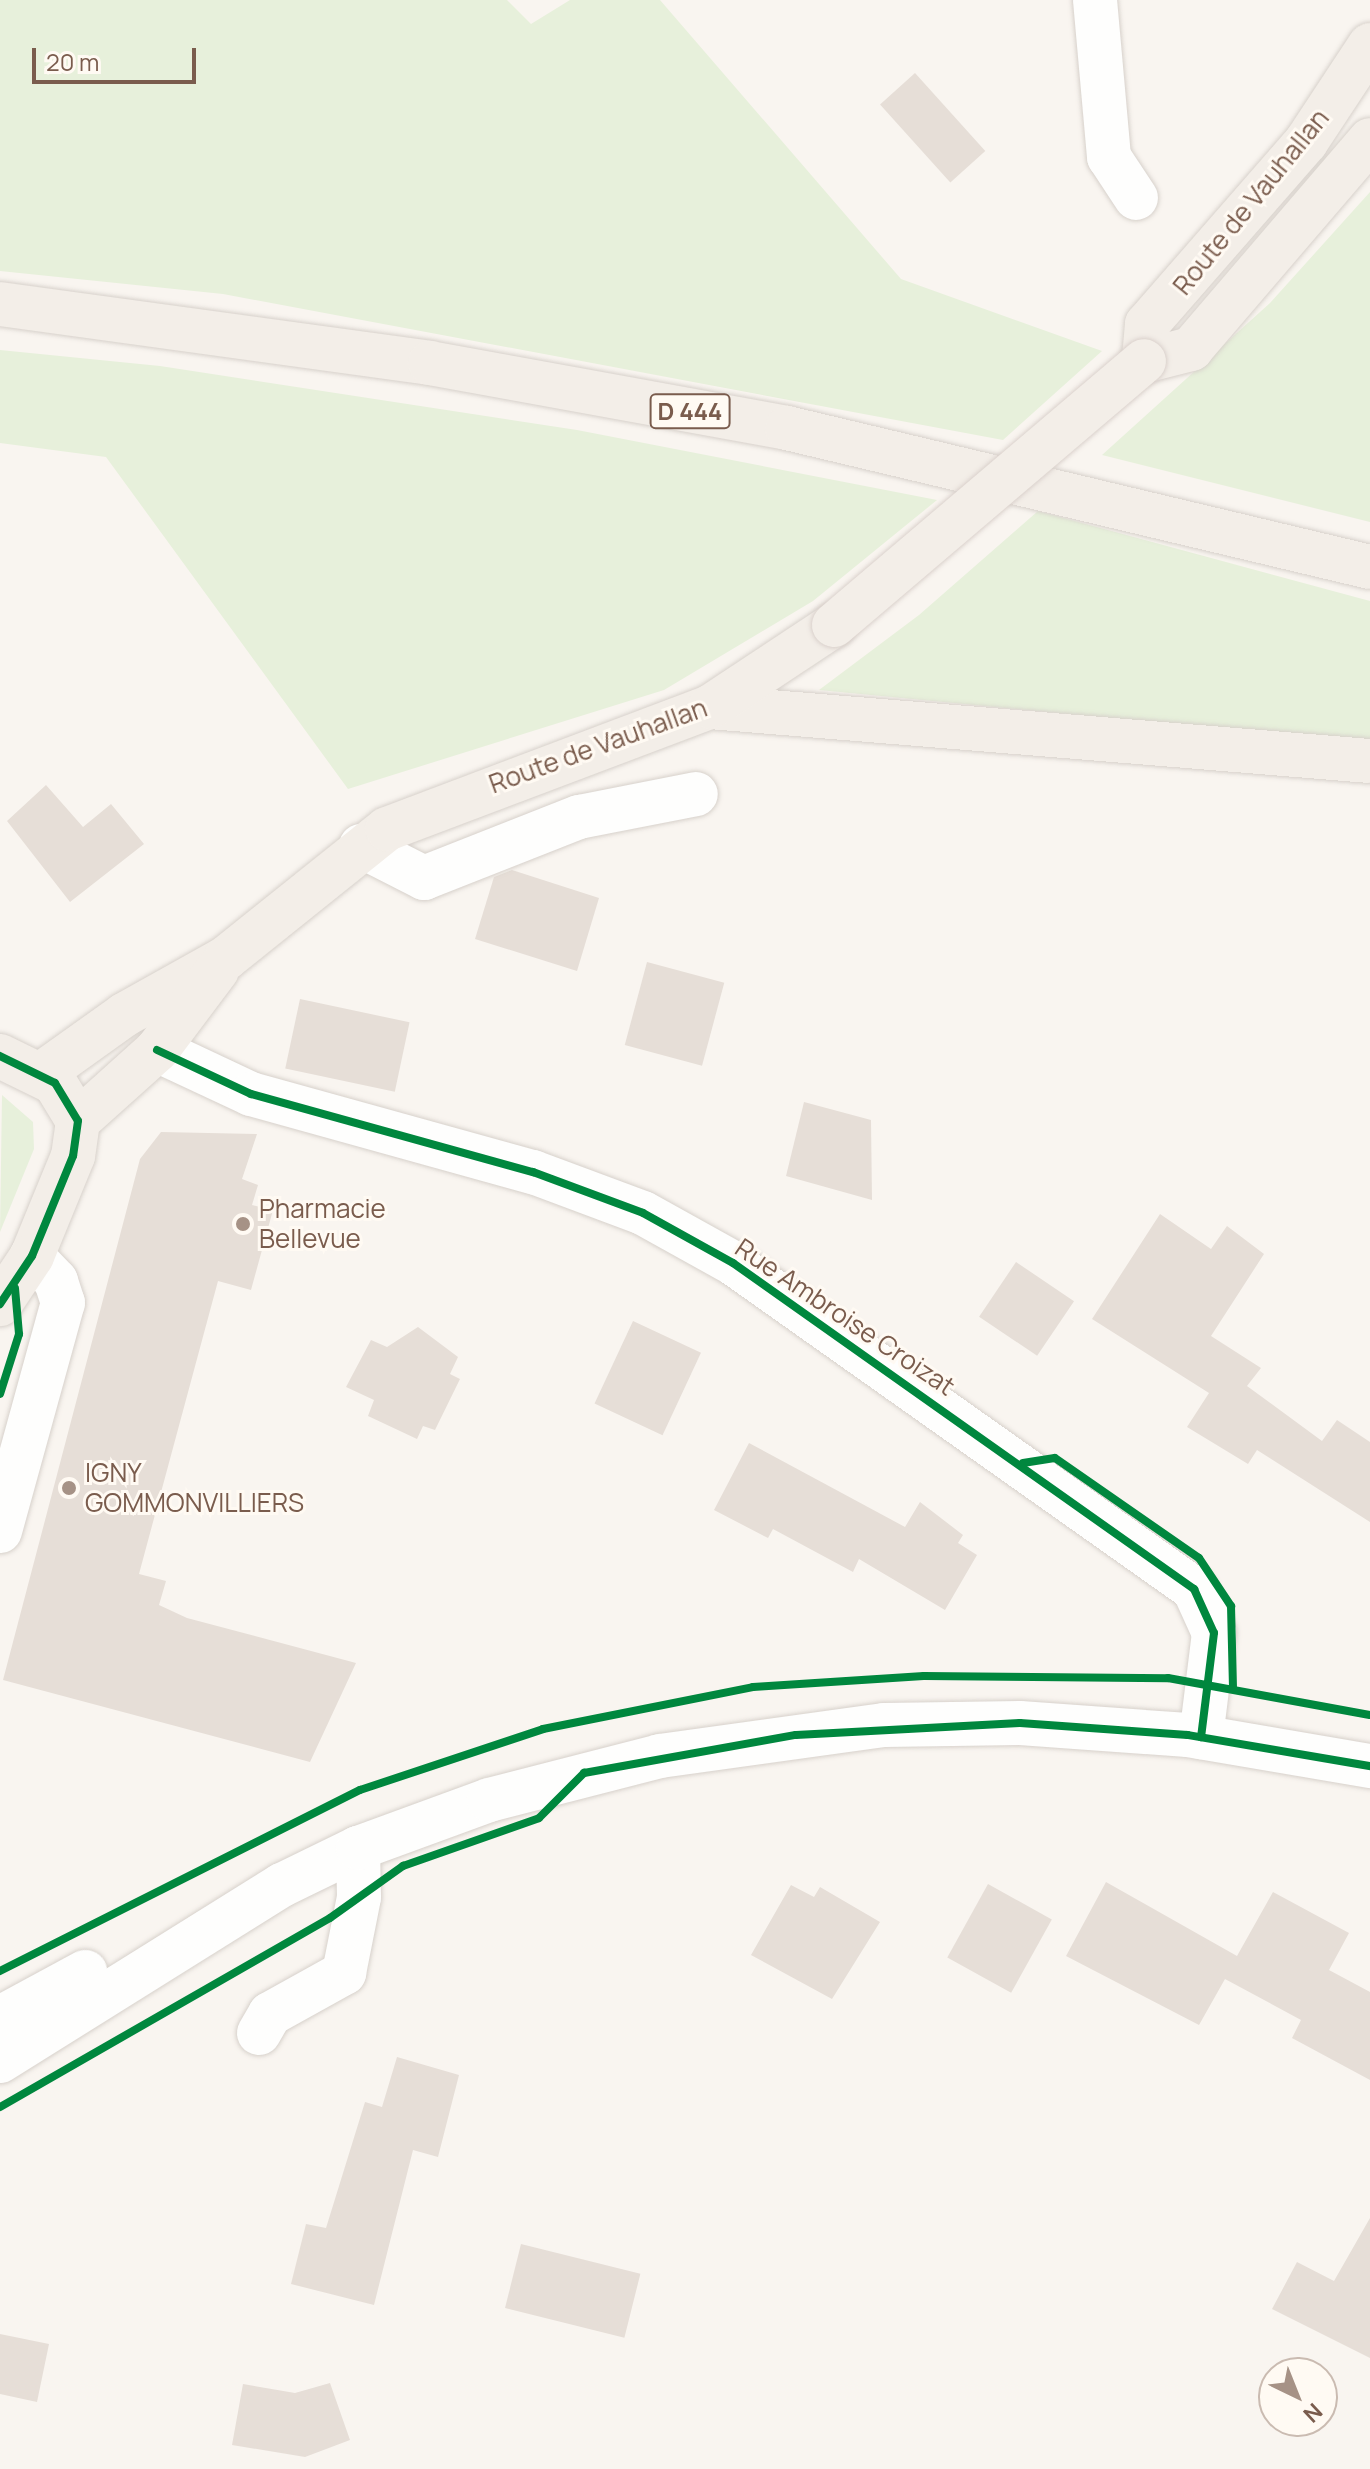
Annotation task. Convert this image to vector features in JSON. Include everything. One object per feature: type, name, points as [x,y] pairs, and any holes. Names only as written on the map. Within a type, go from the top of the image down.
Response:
[{"type":"main road","name":"Route de Vauhallan","points":[[1144,361],[1147,324],[1306,142],[1370,45]]},
{"type":"main road","name":"Route de Vauhallan","points":[[43,1073],[124,1015],[226,958],[361,846],[432,807],[710,707],[834,625],[1144,361],[1191,349],[1370,140]]},
{"type":"main road","name":"D 444","points":[[0,304],[430,363],[787,428],[1370,567]]},
{"type":"main road","points":[[710,707],[1370,761]]},
{"type":"main road","name":"Route de Vauhallan","points":[[78,1121],[157,1050],[226,958]]},
{"type":"main road","points":[[0,1304],[32,1256],[73,1156],[78,1121],[68,1098],[43,1073],[1,1055]]},
{"type":"street","points":[[1095,0],[1109,157],[1136,198]]},
{"type":"street","points":[[361,846],[424,878],[579,817],[696,794]]},
{"type":"street","name":"Rue Ambroise Croizat","points":[[157,1050],[251,1094],[533,1172],[643,1213],[733,1263],[1194,1589],[1214,1633],[1195,1736]]},
{"type":"street","points":[[0,1531],[63,1303],[56,1281],[32,1256]]},
{"type":"street","points":[[0,2061],[282,1885],[358,1848],[571,1777],[725,1744],[884,1725],[1020,1723],[1195,1736],[1370,1766]]},
{"type":"street","points":[[259,2033],[270,2014],[344,1973],[359,1897],[358,1848]]},
{"type":"street","points":[[0,2018],[222,1893],[282,1885]]},
{"type":"green space","points":[[0,0],[507,0],[531,24],[570,0],[660,0],[901,279],[1102,351],[1003,440],[223,294],[0,271]]},
{"type":"green space","points":[[1370,192],[1370,522],[1102,455],[1270,303]]},
{"type":"green space","points":[[0,350],[160,366],[577,430],[937,500],[813,601],[664,690],[348,789],[106,457],[0,443]]},
{"type":"green space","points":[[1038,511],[1370,601],[1370,743],[819,690],[919,615]]},
{"type":"green space","points":[[2,1095],[33,1122],[34,1149],[0,1232]]},
{"type":"building","points":[[915,73],[985,151],[950,182],[880,104]]},
{"type":"building","points":[[46,785],[83,827],[111,804],[144,844],[70,902],[7,821]]},
{"type":"building","points":[[512,870],[599,898],[577,971],[475,939],[494,877]]},
{"type":"building","points":[[647,962],[724,983],[702,1066],[625,1045]]},
{"type":"building","points":[[300,999],[410,1022],[395,1092],[285,1068]]},
{"type":"building","points":[[804,1102],[871,1120],[872,1200],[786,1176]]},
{"type":"building","points":[[161,1132],[257,1134],[242,1179],[258,1185],[252,1205],[273,1210],[251,1290],[218,1281],[139,1574],[166,1581],[159,1605],[187,1618],[356,1663],[310,1762],[3,1680],[140,1159]]},
{"type":"building","points":[[1160,1214],[1211,1249],[1227,1226],[1264,1254],[1211,1336],[1261,1368],[1247,1386],[1322,1441],[1337,1420],[1370,1442],[1370,1522],[1257,1450],[1248,1464],[1187,1427],[1209,1393],[1092,1319]]},
{"type":"building","points":[[1016,1262],[1074,1301],[1037,1356],[979,1317]]},
{"type":"building","points":[[633,1321],[701,1353],[663,1435],[595,1403]]},
{"type":"building","points":[[418,1327],[458,1357],[450,1374],[460,1379],[435,1430],[423,1426],[417,1439],[368,1416],[374,1400],[346,1387],[371,1340],[387,1347]]},
{"type":"building","points":[[749,1443],[905,1527],[920,1502],[963,1535],[958,1543],[977,1555],[945,1610],[859,1559],[853,1572],[773,1529],[768,1538],[714,1510]]},
{"type":"building","points":[[1106,1882],[1237,1956],[1273,1892],[1349,1933],[1329,1970],[1370,1992],[1370,2080],[1292,2038],[1301,2020],[1225,1979],[1199,2025],[1066,1956]]},
{"type":"building","points":[[988,1884],[1052,1919],[1011,1993],[947,1957]]},
{"type":"building","points":[[791,1885],[814,1897],[820,1887],[880,1922],[832,1999],[751,1955]]},
{"type":"building","points":[[397,2057],[459,2075],[438,2157],[413,2150],[374,2305],[291,2284],[306,2224],[326,2228],[365,2102],[382,2107]]},
{"type":"building","points":[[1370,2218],[1370,2358],[1272,2309],[1297,2262],[1334,2281]]},
{"type":"building","points":[[521,2244],[640,2274],[624,2338],[505,2308]]},
{"type":"building","points":[[0,2334],[49,2344],[37,2402],[0,2394]]},
{"type":"building","points":[[330,2383],[350,2440],[305,2457],[232,2445],[243,2384],[295,2393]]},
{"type":"cycle path","points":[[157,1050],[251,1094],[533,1172],[643,1213],[733,1263],[1194,1589],[1214,1633],[1201,1737]]},
{"type":"cycle path","points":[[0,1056],[55,1083],[78,1121],[73,1156],[32,1256],[0,1304]]},
{"type":"cycle path","points":[[0,1394],[19,1334],[15,1288]]},
{"type":"cycle path","points":[[1023,1463],[1055,1458],[1199,1558],[1231,1606],[1233,1688]]},
{"type":"cycle path","points":[[0,1971],[360,1790],[543,1729],[753,1687],[924,1676],[1168,1678],[1370,1715]]},
{"type":"cycle path","points":[[0,2107],[330,1918],[403,1866],[539,1818],[584,1773],[796,1735],[1020,1723],[1188,1735],[1370,1766]]},
{"type":"place","name":"Pharmacie Bellevue","points":[[243,1224]]},
{"type":"place","name":"IGNY GOMMONVILLIERS","points":[[69,1488]]}]
